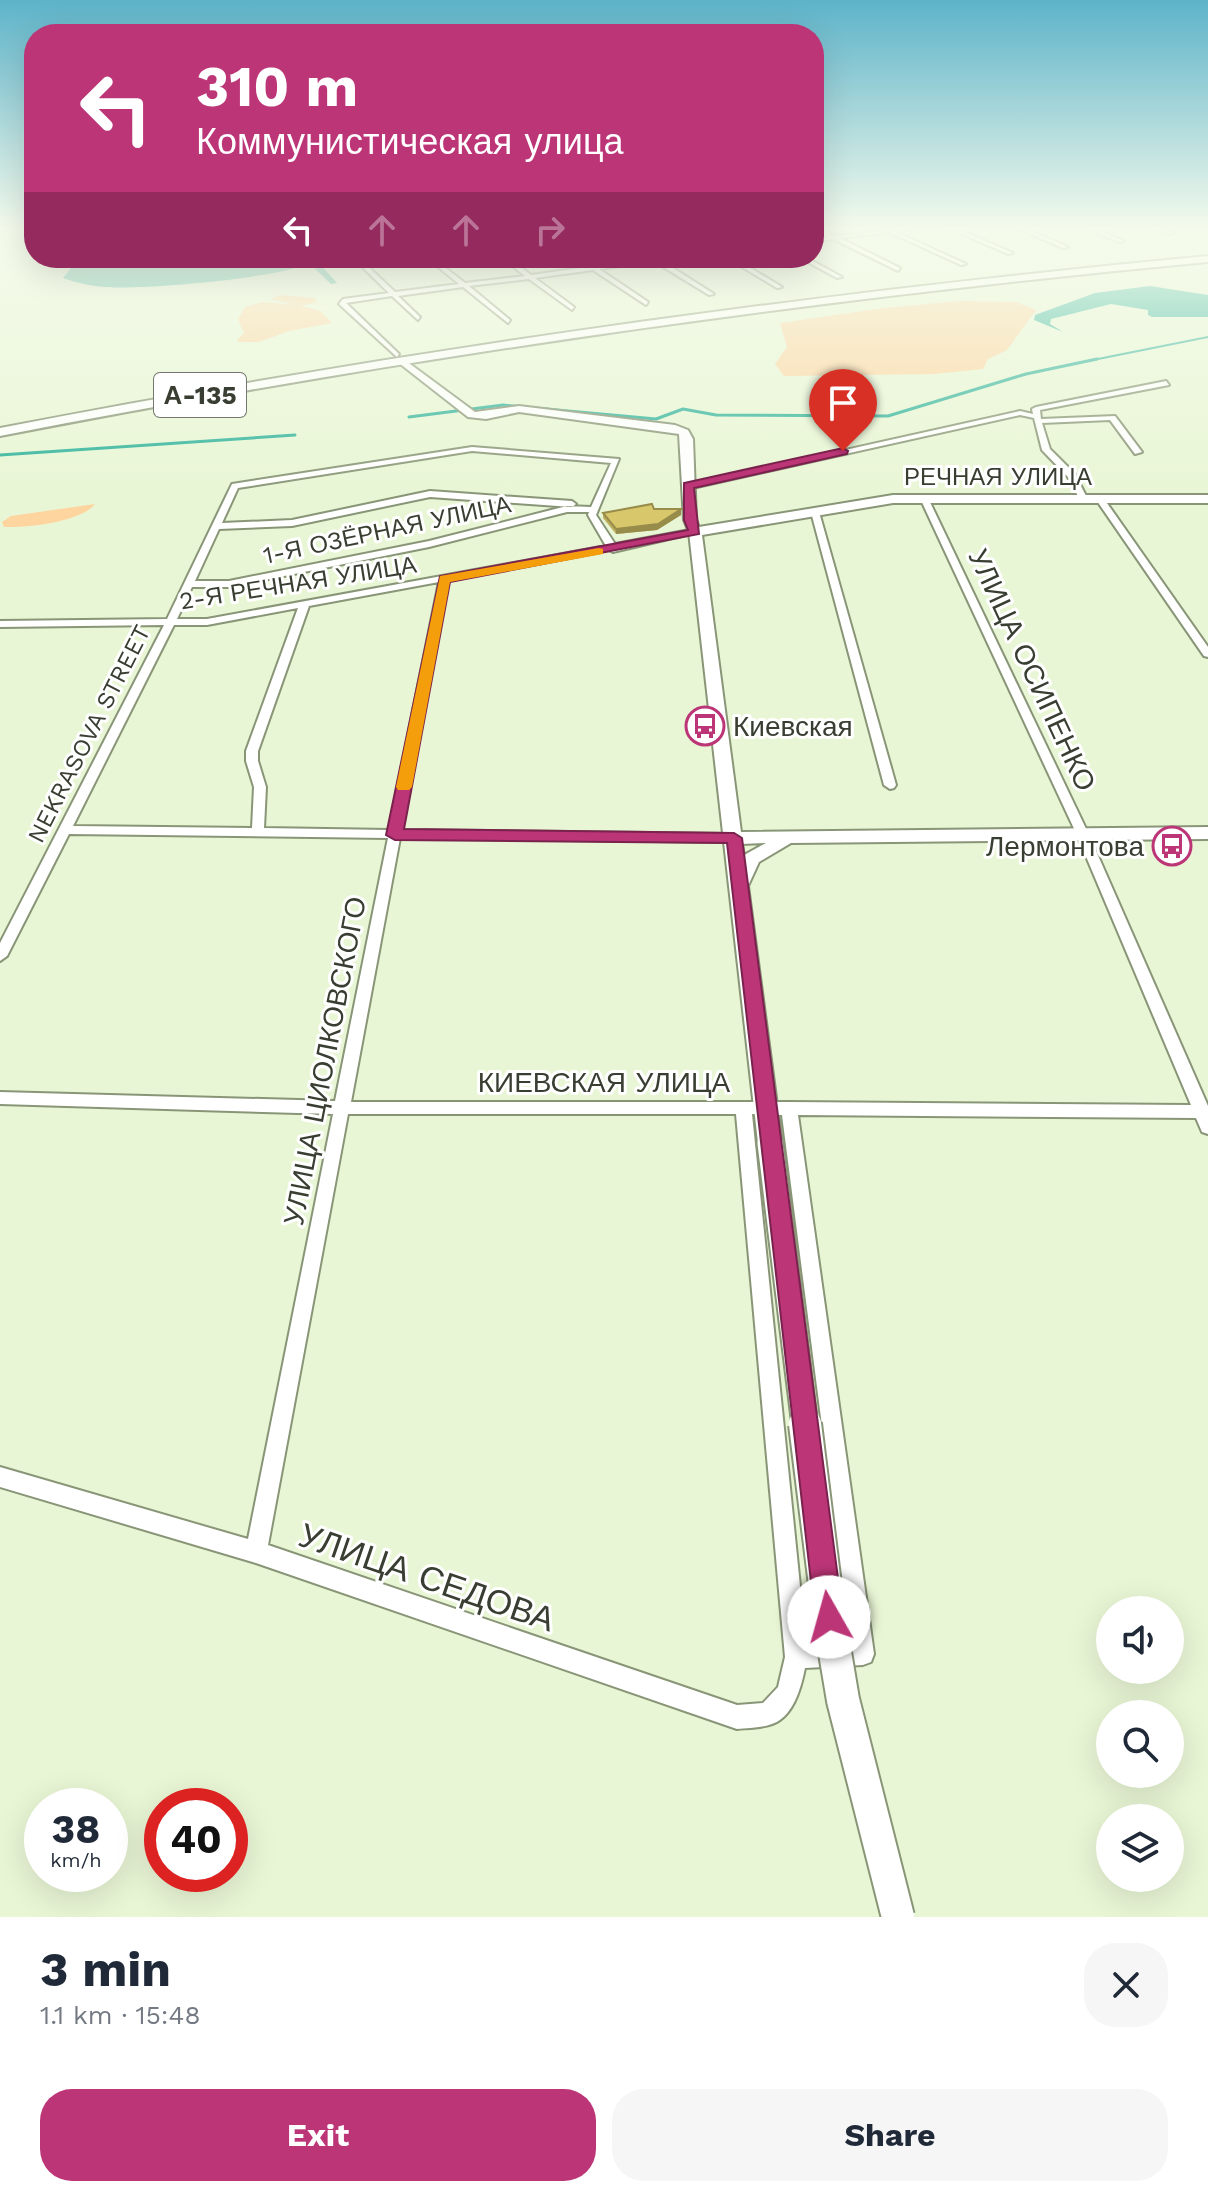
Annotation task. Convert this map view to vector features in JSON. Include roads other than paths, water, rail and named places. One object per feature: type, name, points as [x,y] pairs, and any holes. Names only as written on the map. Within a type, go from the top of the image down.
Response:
[{"type":"highway","name":"А-135","points":[[0,426],[654,317]]},
{"type":"highway","name":"А-135","points":[[399,358],[696,317]]},
{"type":"highway","points":[[611,329],[662,318],[634,320]]},
{"type":"highway","name":"А-135","points":[[0,432],[157,400]]},
{"type":"street","points":[[356,317],[399,358],[468,411],[532,411],[675,428],[684,432],[687,439],[690,520],[695,532],[740,884],[829,1617],[846,1715],[898,1917]]},
{"type":"street","points":[[504,317],[508,321]]},
{"type":"street","points":[[1083,498],[1072,476],[1046,450],[1036,409],[1166,383]]},
{"type":"street","points":[[688,486],[1020,413],[1037,419],[1112,418],[1138,452]]},
{"type":"street","name":"NEKRASOVA STREET","points":[[0,956],[170,624],[235,486],[472,449],[616,461],[595,508]]},
{"type":"street","points":[[216,526],[292,523],[430,494],[595,508],[592,515],[613,549]]},
{"type":"street","name":"УЛИЦА ОСИПЕНКО","points":[[924,498],[1083,835],[1206,1117]]},
{"type":"street","points":[[1099,498],[1208,654]]},
{"type":"street","name":"РЕЧНАЯ УЛИЦА","points":[[695,532],[893,499],[1208,499]]},
{"type":"street","name":"1-Я ОЗЁРНАЯ УЛИЦА","points":[[188,584],[229,584],[429,544],[567,509],[595,508]]},
{"type":"street","points":[[815,512],[890,785]]},
{"type":"street","name":"2-Я РЕЧНАЯ УЛИЦА","points":[[2,626],[170,624],[304,606],[695,532]]},
{"type":"street","name":"УЛИЦА ЦИОЛКОВСКОГО","points":[[256,1552],[444,579]]},
{"type":"street","points":[[258,832],[260,787],[252,751],[304,606]]},
{"type":"street","points":[[64,830],[734,838],[1208,833]]},
{"type":"street","points":[[740,884],[748,863],[759,852],[773,845],[806,837]]},
{"type":"street","name":"КИЕВСКАЯ УЛИЦА","points":[[0,1098],[344,1108],[789,1108],[1206,1117]]},
{"type":"street","points":[[743,1108],[796,1657],[863,1654],[789,1108]]},
{"type":"street","name":"УЛИЦА СЕДОВА","points":[[0,1477],[256,1552],[737,1717],[769,1714],[788,1693],[796,1657]]},
{"type":"water","points":[[1035,317],[1057,317],[1051,319],[1050,324],[1063,332],[1034,320]]},
{"type":"waterway","points":[[1088,361],[1208,337]]},
{"type":"waterway","points":[[409,417],[503,405],[656,419],[683,409],[716,415],[888,416],[1026,374],[1097,359]]},
{"type":"waterway","points":[[0,455],[295,435]]},
{"type":"place","name":"Киевская","points":[[705,726]]},
{"type":"place","name":"Лермонтова","points":[[1172,846]]}]
